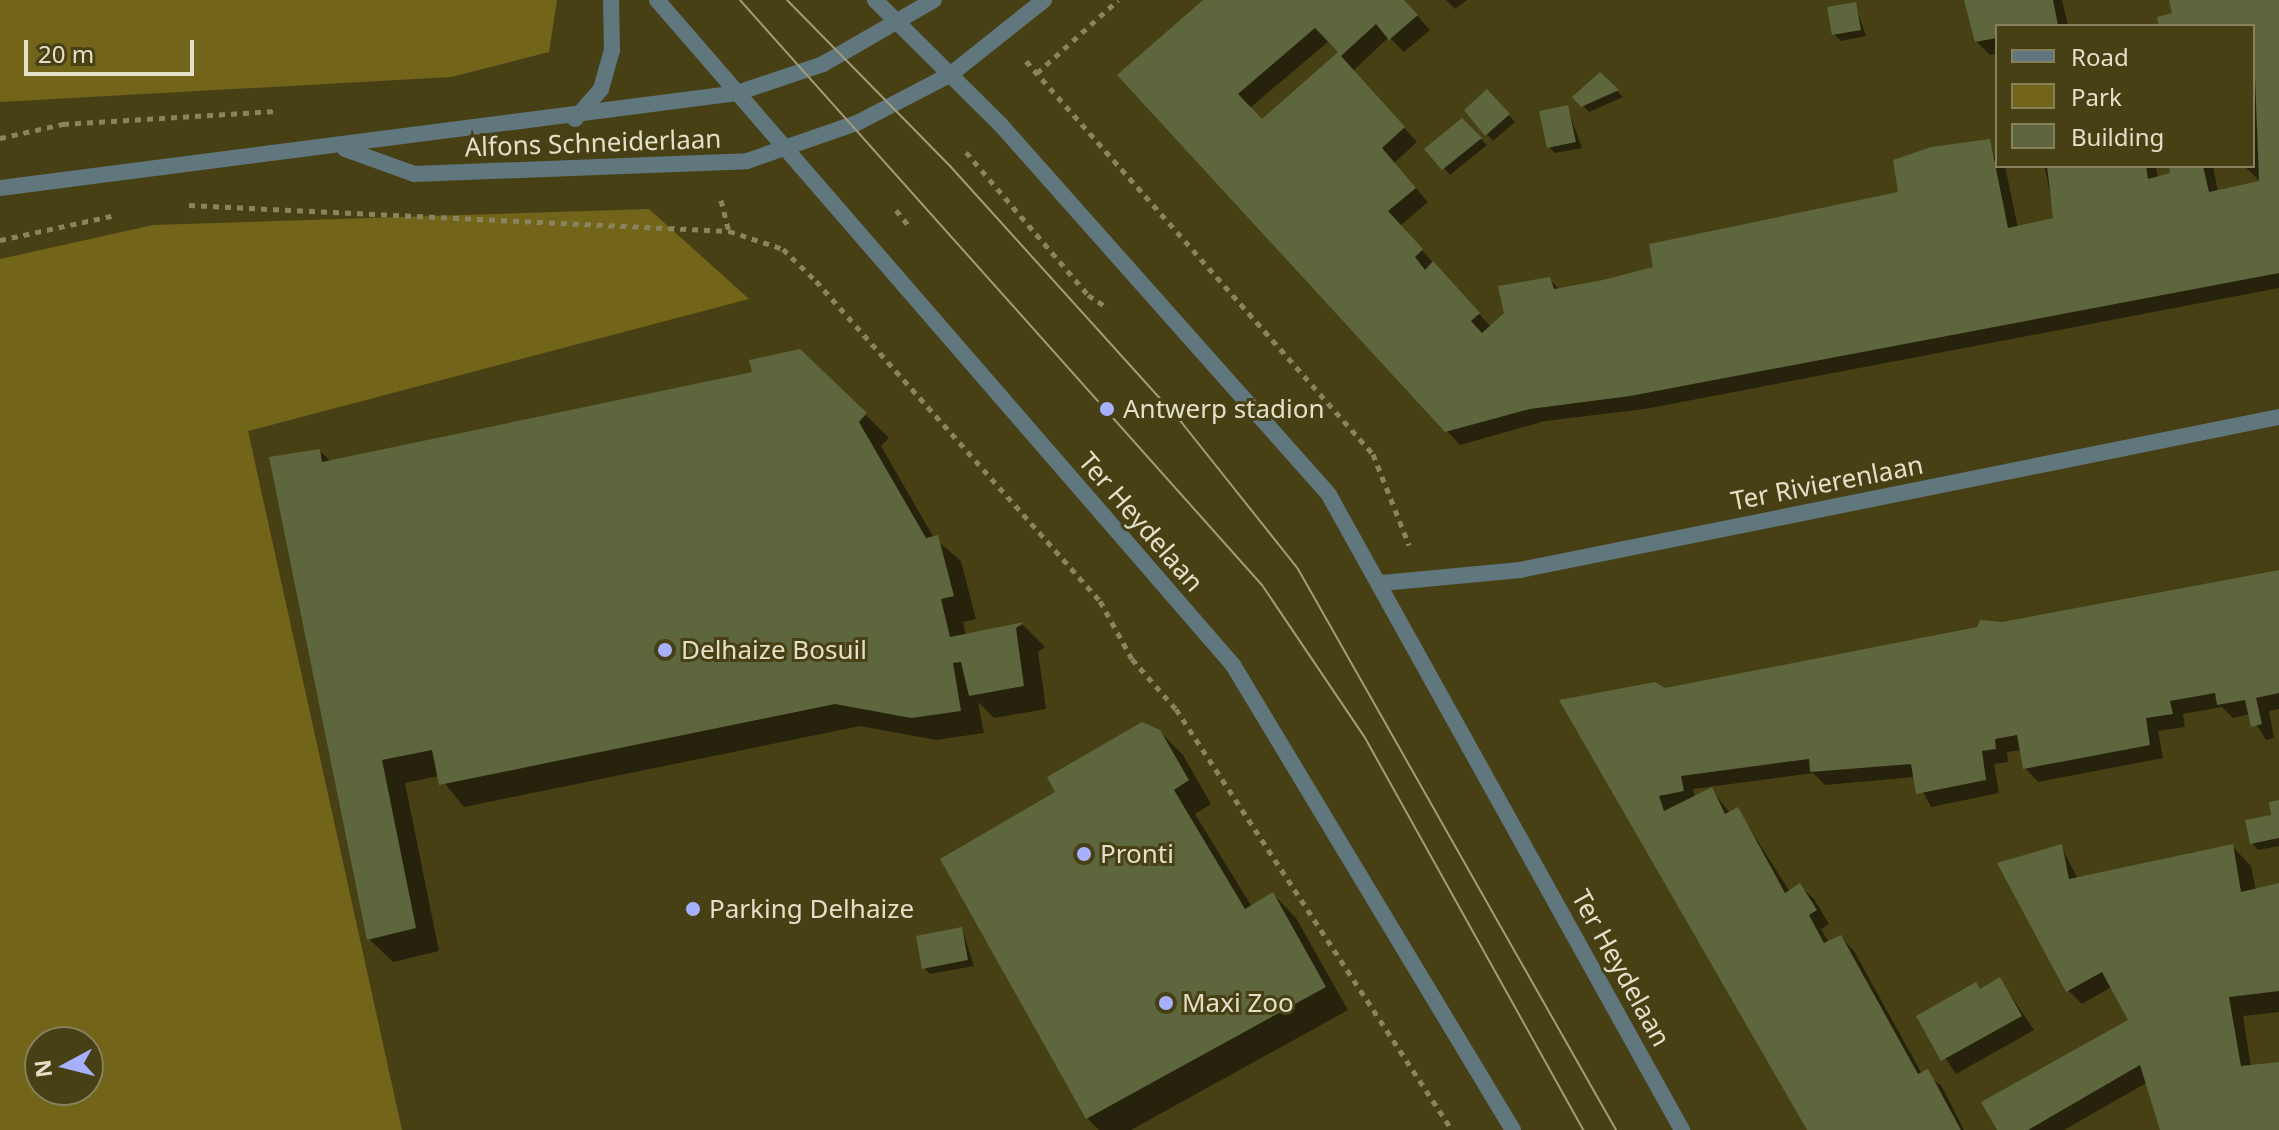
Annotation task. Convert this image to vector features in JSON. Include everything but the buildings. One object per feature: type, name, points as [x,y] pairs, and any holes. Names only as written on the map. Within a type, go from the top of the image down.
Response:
[{"type":"street","name":"Alfons Schneiderlaan","points":[[575,119],[601,89],[612,50],[611,0]]},
{"type":"street","name":"Ter Heydelaan","points":[[657,0],[783,150],[1233,665],[1513,1130]]},
{"type":"street","name":"Ter Heydelaan","points":[[875,0],[951,74],[1291,448],[1382,583],[1682,1130]]},
{"type":"street","name":"Alfons Schneiderlaan","points":[[0,188],[343,149],[437,127],[575,119],[737,93],[823,64],[934,0]]},
{"type":"street","name":"Alfons Schneiderlaan","points":[[343,149],[414,174],[711,166],[783,150],[857,123],[951,74],[1004,37],[1044,0]]},
{"type":"street","name":"Ter Rivierenlaan","points":[[1382,583],[1520,570],[2279,417]]},
{"type":"path","points":[[1037,73],[1118,0]]},
{"type":"path","points":[[1004,37],[1373,454],[1417,579]]},
{"type":"path","points":[[0,138],[63,124],[285,110]]},
{"type":"path","points":[[966,152],[1088,295],[1116,316]]},
{"type":"path","points":[[183,205],[729,231],[783,249],[816,281],[1100,601],[1132,659],[1176,709],[1452,1130]]},
{"type":"path","points":[[723,207],[729,231]]},
{"type":"path","points":[[896,210],[908,225]]},
{"type":"path","points":[[0,240],[121,214]]},
{"type":"green space","points":[[0,0],[557,0],[549,52],[451,77],[0,102]]},
{"type":"green space","points":[[649,209],[749,299],[248,431],[402,1130],[0,1130],[0,259],[153,225]]},
{"type":"tram line","points":[[740,0],[1262,585],[1364,736],[1583,1130]]},
{"type":"tram line","points":[[787,0],[950,166],[1182,423],[1298,569],[1616,1130]]},
{"type":"place","name":"Antwerp stadion","points":[[1107,409]]},
{"type":"place","name":"Delhaize Bosuil","points":[[665,650]]},
{"type":"place","name":"Pronti","points":[[1084,854]]},
{"type":"place","name":"Parking Delhaize","points":[[693,909]]},
{"type":"place","name":"Maxi Zoo","points":[[1166,1003]]}]
